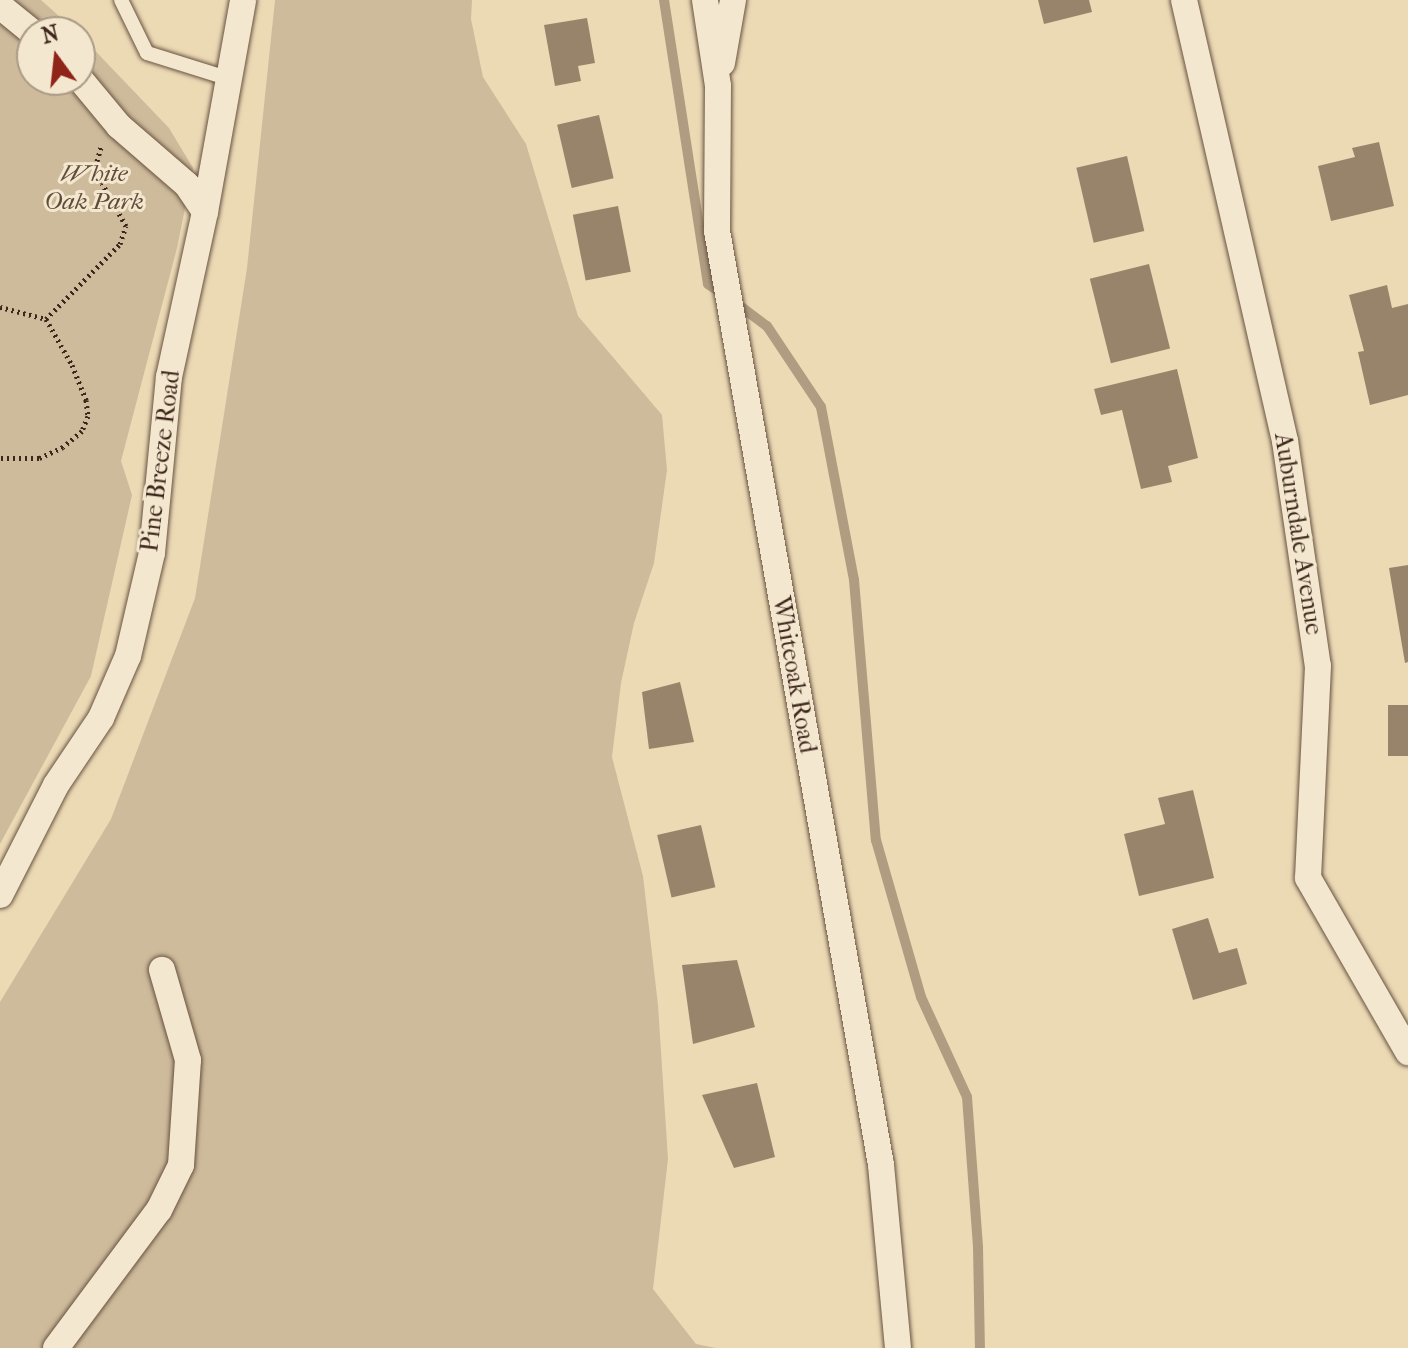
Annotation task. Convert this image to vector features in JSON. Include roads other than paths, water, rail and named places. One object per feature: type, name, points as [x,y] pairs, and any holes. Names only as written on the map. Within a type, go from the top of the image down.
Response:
[{"type":"street","name":"Pine Breeze Road","points":[[0,895],[56,785],[101,718],[128,656],[152,553],[169,377],[205,212],[243,0]]},
{"type":"street","name":"Whiteoak Road","points":[[705,0],[718,86],[717,231],[881,1165],[898,1348]]},
{"type":"street","points":[[718,86],[733,0]]},
{"type":"street","name":"Auburndale Avenue","points":[[1184,0],[1285,441],[1318,666],[1308,878],[1408,1052]]},
{"type":"street","points":[[0,6],[16,19]]},
{"type":"street","points":[[94,96],[119,126],[187,185],[205,212]]},
{"type":"street","points":[[56,1348],[159,1210],[181,1165],[188,1060],[162,970]]},
{"type":"lane","points":[[121,0],[147,53],[230,79]]},
{"type":"waterway","points":[[664,0],[708,284],[723,294]]},
{"type":"waterway","points":[[736,303],[767,326],[821,407],[854,580],[876,840],[921,997],[967,1097],[978,1247],[980,1348]]},
{"type":"park label","name":"White Oak Park","points":[[94,188]]}]
